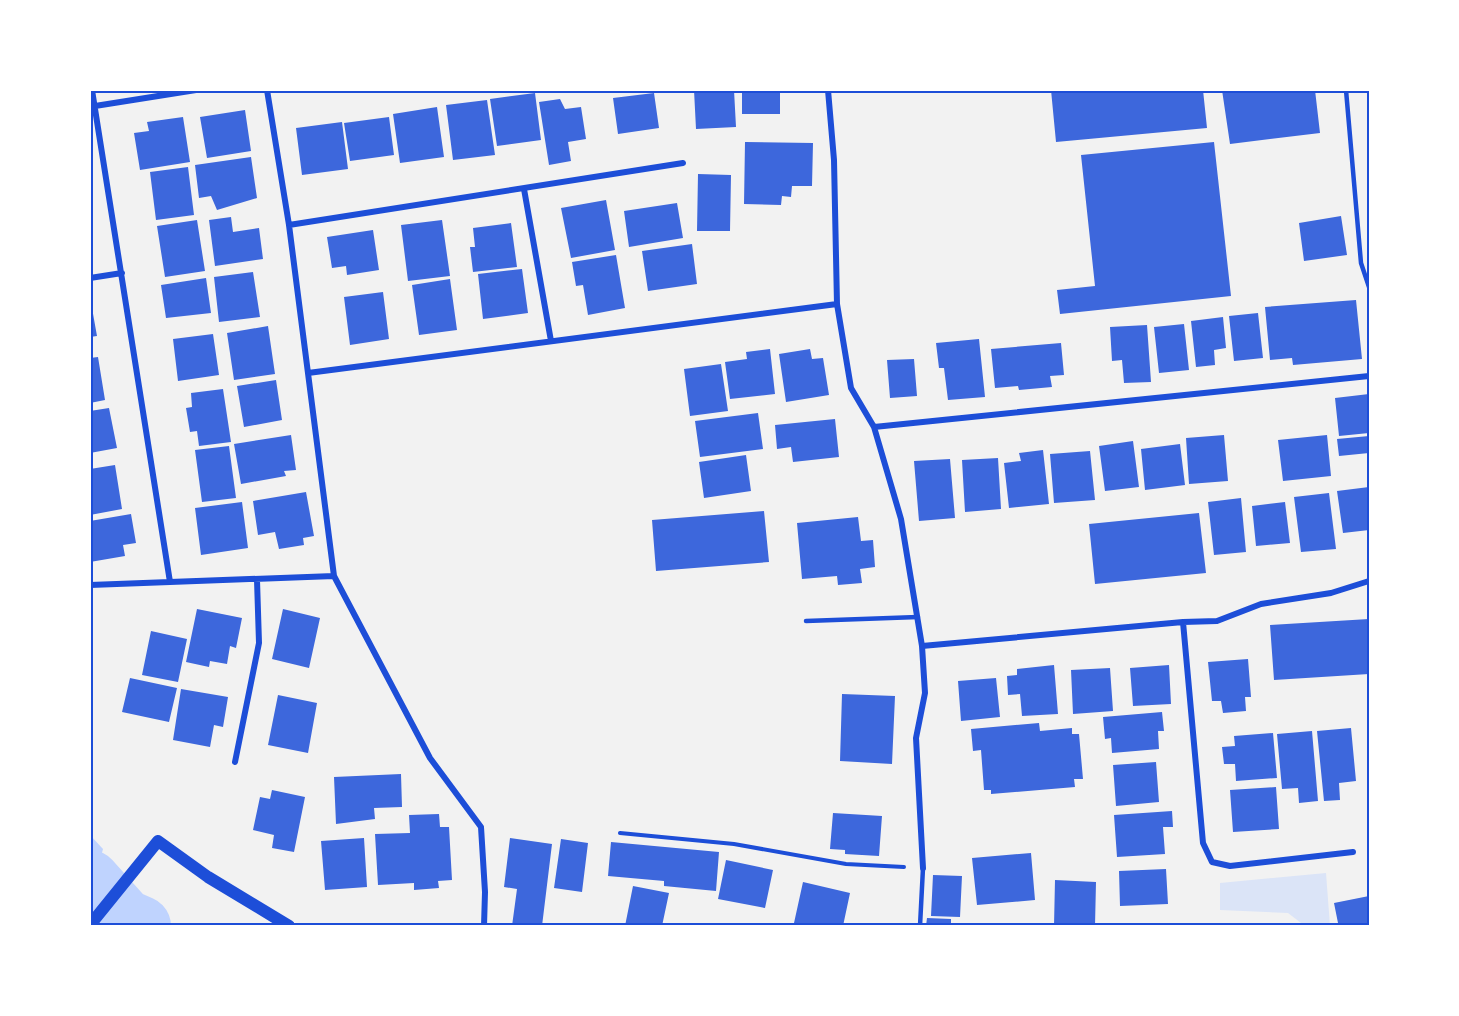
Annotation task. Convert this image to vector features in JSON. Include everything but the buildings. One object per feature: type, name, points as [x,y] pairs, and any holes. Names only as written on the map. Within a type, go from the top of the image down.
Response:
[{"type":"main road","points":[[90,925],[158,841],[208,877],[289,926]]},
{"type":"street","points":[[92,90],[170,582]]},
{"type":"street","points":[[95,106],[196,90]]},
{"type":"street","points":[[267,90],[289,225],[333,576],[430,758],[481,827],[486,892],[484,926]]},
{"type":"street","points":[[828,90],[834,160],[837,304],[851,388],[874,427],[901,519],[922,646],[925,693],[915,738],[923,868]]},
{"type":"street","points":[[289,225],[683,163]]},
{"type":"street","points":[[524,189],[551,341]]},
{"type":"street","points":[[90,278],[122,273]]},
{"type":"street","points":[[308,373],[837,304]]},
{"type":"street","points":[[874,427],[1369,376]]},
{"type":"street","points":[[90,585],[333,576]]},
{"type":"street","points":[[235,762],[259,643],[257,580]]},
{"type":"street","points":[[922,646],[1217,621],[1261,604],[1331,593],[1369,581]]},
{"type":"street","points":[[1184,622],[1203,843],[1212,862],[1230,866],[1353,852]]},
{"type":"lane","points":[[1346,90],[1361,263],[1369,287]]},
{"type":"lane","points":[[806,621],[918,616]]},
{"type":"lane","points":[[920,926],[923,868]]},
{"type":"path","points":[[620,833],[734,844],[846,864],[923,868]]},
{"type":"shaded area","points":[[1326,873],[1330,926],[1305,926],[1288,913],[1220,910],[1220,883]]},
{"type":"water","points":[[90,835],[103,849],[96,875],[90,883]]},
{"type":"waterway","points":[[90,880],[125,919],[141,926]]}]
